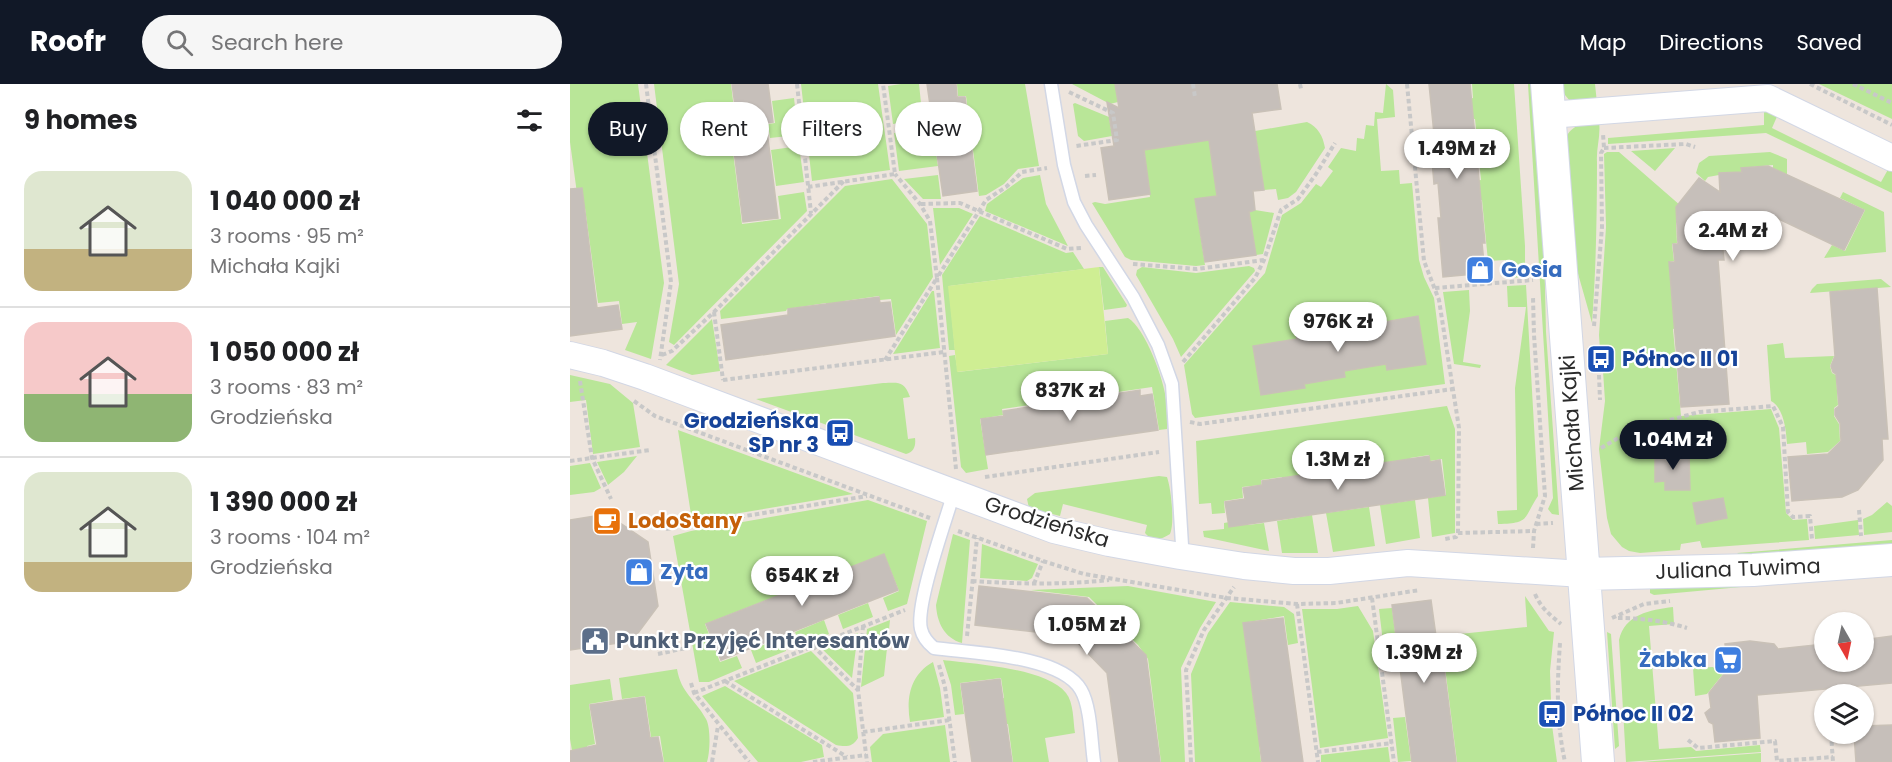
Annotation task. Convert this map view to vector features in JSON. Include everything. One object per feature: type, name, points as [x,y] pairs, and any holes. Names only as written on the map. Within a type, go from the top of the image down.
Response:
[{"type":"street","name":"Michała Kajki","points":[[1547,84],[1598,762]]},
{"type":"street","points":[[1549,115],[1768,98],[1892,158]]},
{"type":"street","name":"Grodzieńska","points":[[574,363],[603,363],[955,483],[1062,532],[1109,543],[1244,566],[1294,571],[1329,571],[1408,563],[1583,574]]},
{"type":"street","name":"Juliana Tuwima","points":[[1583,574],[1753,570],[1892,560]]},
{"type":"lane","points":[[1051,84],[1064,165],[1074,202],[1133,297],[1166,363],[1174,398],[1182,545],[1180,556]]},
{"type":"lane","points":[[955,483],[922,600],[920,628],[928,643],[934,648],[1021,659],[1046,665],[1075,682],[1085,699],[1094,762]]},
{"type":"path","points":[[646,84],[671,282],[662,355],[653,380]]},
{"type":"path","points":[[797,84],[812,213]]},
{"type":"path","points":[[883,84],[895,174],[920,204],[930,221],[955,483]]},
{"type":"path","points":[[1193,84],[1195,97]]},
{"type":"path","points":[[1407,84],[1424,261],[1439,300],[1459,428],[1458,533],[1456,537],[1445,539]]},
{"type":"path","points":[[1810,84],[1892,125]]},
{"type":"path","points":[[1852,84],[1892,103]]},
{"type":"path","points":[[885,360],[986,200],[1006,187],[1022,172],[1076,163],[1074,147],[1117,140],[1113,112],[1065,90],[1067,102]]},
{"type":"path","points":[[1594,327],[1601,237],[1601,153],[1604,148],[1602,111]]},
{"type":"path","points":[[1178,358],[1180,364],[1255,278],[1264,260],[1281,210],[1298,199],[1335,143]]},
{"type":"path","points":[[1604,148],[1686,144],[1695,147]]},
{"type":"path","points":[[808,187],[895,174]]},
{"type":"path","points":[[662,355],[672,351],[714,312],[844,181]]},
{"type":"path","points":[[920,204],[960,203],[1067,249],[1099,245]]},
{"type":"path","points":[[1126,264],[1197,269],[1264,260]]},
{"type":"path","points":[[1533,268],[1534,335],[1545,496],[1534,531],[1531,587],[1549,616],[1561,623],[1556,690],[1565,762]]},
{"type":"path","points":[[1435,288],[1533,280]]},
{"type":"path","points":[[714,312],[723,380]]},
{"type":"path","points":[[713,381],[944,352]]},
{"type":"path","points":[[574,363],[592,458],[611,500]]},
{"type":"path","points":[[1598,372],[1599,406]]},
{"type":"path","points":[[1189,422],[1200,424],[1453,389]]},
{"type":"path","points":[[1596,440],[1595,451],[1630,431],[1699,412],[1773,406],[1783,427],[1788,512],[1793,517],[1810,516],[1813,543]]},
{"type":"path","points":[[1189,414],[1190,432]]},
{"type":"path","points":[[570,461],[650,450]]},
{"type":"path","points":[[983,477],[1177,450]]},
{"type":"path","points":[[666,530],[867,496]]},
{"type":"path","points":[[1859,510],[1862,539]]},
{"type":"path","points":[[1458,533],[1534,531]]},
{"type":"path","points":[[967,638],[976,538]]},
{"type":"path","points":[[1034,584],[1043,561]]},
{"type":"path","points":[[1191,762],[1186,670],[1204,630],[1243,575],[1244,566]]},
{"type":"path","points":[[972,581],[1034,584],[1081,583],[1116,579]]},
{"type":"path","points":[[1227,598],[1297,604],[1336,603],[1430,588]]},
{"type":"path","points":[[1372,598],[1394,762]]},
{"type":"path","points":[[1297,604],[1318,762]]},
{"type":"path","points":[[694,693],[910,608]]},
{"type":"path","points":[[1614,618],[1660,621],[1687,628]]},
{"type":"path","points":[[862,626],[858,690],[867,762]]},
{"type":"path","points":[[813,646],[858,690]]},
{"type":"path","points":[[658,654],[686,648]]},
{"type":"path","points":[[934,648],[945,687],[956,762]]},
{"type":"path","points":[[725,680],[847,757]]},
{"type":"path","points":[[691,683],[694,693],[749,762]]},
{"type":"path","points":[[863,732],[950,720]]},
{"type":"path","points":[[712,762],[719,725]]},
{"type":"path","points":[[1688,741],[1698,748],[1775,741],[1777,761],[1833,760],[1832,744]]},
{"type":"path","points":[[1317,752],[1392,742]]},
{"type":"path","points":[[813,762],[866,755]]},
{"type":"green space","points":[[570,84],[638,84],[640,102],[588,102],[588,156],[647,156],[664,283],[651,359],[625,350],[637,322],[622,324],[619,301],[598,303],[585,208],[579,208],[570,142]]},
{"type":"green space","points":[[654,84],[731,84],[733,102],[680,102],[680,156],[734,156],[742,224],[781,219],[778,196],[804,192],[807,211],[674,345],[669,342],[679,284],[663,156],[668,156],[668,102],[656,102]]},
{"type":"green space","points":[[801,84],[878,84],[881,102],[803,102]]},
{"type":"green space","points":[[919,84],[921,102],[895,102],[895,124],[893,124],[888,86]]},
{"type":"green space","points":[[957,84],[1025,84],[1039,166],[1018,169],[1004,184],[986,195],[979,196],[974,156],[982,156],[982,102],[967,102],[966,96],[958,96]]},
{"type":"green space","points":[[1072,84],[1115,84],[1118,102],[1110,104]]},
{"type":"green space","points":[[1386,84],[1393,90],[1395,117],[1377,119],[1381,171],[1399,170],[1400,184],[1412,183],[1419,260],[1434,298],[1445,384],[1195,418],[1192,414],[1184,365],[1265,273],[1282,215],[1301,203],[1316,184],[1321,187],[1333,171],[1328,167],[1341,148],[1356,151],[1357,138],[1364,139],[1366,125],[1374,126],[1375,112],[1383,113]]},
{"type":"green space","points":[[1472,84],[1514,84],[1525,277],[1506,278],[1505,260],[1488,261],[1482,200],[1476,200],[1475,181],[1481,180],[1475,119],[1471,119],[1469,99],[1473,98]]},
{"type":"green space","points":[[1528,84],[1533,84],[1544,246],[1546,332],[1559,515],[1552,514],[1548,509],[1553,498]]},
{"type":"green space","points":[[1560,84],[1595,84],[1597,103],[1570,101]]},
{"type":"green space","points":[[1819,84],[1892,84],[1892,119]]},
{"type":"green space","points":[[794,98],[794,102],[781,102],[781,137],[770,138],[769,124],[775,123],[772,101]]},
{"type":"green space","points":[[1073,104],[1109,117],[1112,136],[1084,141],[1078,136]]},
{"type":"green space","points":[[1764,109],[1779,112],[1772,128],[1881,182],[1890,166],[1892,168],[1892,193],[1766,133],[1608,144],[1608,138],[1764,125]]},
{"type":"green space","points":[[883,120],[890,170],[812,181],[809,156],[883,156]]},
{"type":"green space","points":[[1599,121],[1592,323],[1575,263],[1564,142],[1573,128]]},
{"type":"green space","points":[[1307,122],[1319,132],[1325,148],[1296,192],[1288,198],[1278,200],[1276,189],[1264,190],[1255,131]]},
{"type":"green space","points":[[1209,140],[1217,196],[1195,199],[1205,265],[1131,260],[1125,257],[1092,203],[1105,204],[1150,197],[1144,150]]},
{"type":"green space","points":[[1675,148],[1655,171],[1631,151]]},
{"type":"green space","points":[[781,149],[781,156],[800,156],[804,182],[776,186],[771,150]]},
{"type":"green space","points":[[1619,152],[1681,206],[1679,222],[1676,223],[1677,243],[1672,244],[1674,261],[1669,262],[1672,300],[1675,300],[1678,328],[1673,329],[1681,416],[1771,409],[1779,428],[1786,513],[1793,520],[1807,519],[1809,540],[1702,548],[1700,541],[1681,544],[1680,550],[1640,553],[1622,547],[1611,534],[1599,449],[1605,401],[1603,371],[1607,370],[1605,350],[1600,350],[1599,335],[1606,227],[1604,154]]},
{"type":"green space","points":[[1770,152],[1787,159],[1787,175],[1773,169],[1773,165],[1741,168],[1741,172],[1719,173],[1719,175],[1708,177],[1705,181],[1696,173],[1699,163],[1709,156]]},
{"type":"green space","points":[[897,156],[936,156],[938,166],[899,171]]},
{"type":"green space","points":[[938,175],[941,199],[923,199],[904,179]]},
{"type":"green space","points":[[1040,175],[1046,204],[1068,246],[985,211],[987,204],[1023,178]]},
{"type":"green space","points":[[892,179],[927,224],[933,277],[896,335],[891,299],[880,300],[879,296],[844,301],[844,304],[827,307],[826,303],[786,311],[721,319],[720,311],[845,186]]},
{"type":"green space","points":[[1843,192],[1884,212],[1886,252],[1824,258],[1832,245],[1845,251],[1865,210],[1840,198]]},
{"type":"green space","points":[[933,208],[959,208],[973,214],[940,265]]},
{"type":"green space","points":[[1255,210],[1274,213],[1263,254],[1256,255],[1249,212]]},
{"type":"green space","points":[[980,216],[1066,253],[1073,252],[1084,269],[949,286],[955,350],[949,350],[942,275]]},
{"type":"green space","points":[[1249,266],[1255,271],[1181,357],[1136,275],[1137,270],[1142,267],[1196,273]]},
{"type":"green space","points":[[1099,267],[1103,267],[1127,305],[1126,307],[1104,310]]},
{"type":"green space","points":[[1099,267],[1108,354],[957,372],[948,286]]},
{"type":"green space","points":[[1881,279],[1891,287],[1810,293],[1817,284]]},
{"type":"green space","points":[[1526,285],[1538,496],[1521,521],[1498,524],[1497,511],[1517,510],[1515,388],[1526,307],[1508,307],[1507,286]]},
{"type":"green space","points":[[1469,290],[1470,311],[1463,362],[1481,365],[1480,368],[1454,364],[1443,292]]},
{"type":"green space","points":[[934,291],[940,348],[893,354]]},
{"type":"green space","points":[[1128,318],[1141,332],[1158,367],[1167,403],[1167,429],[1159,430],[1152,387],[1002,409],[1003,415],[980,419],[988,469],[966,473],[961,467],[949,356],[955,355],[958,372],[1108,354],[1105,321]]},
{"type":"green space","points":[[712,319],[720,371],[692,375],[666,365]]},
{"type":"green space","points":[[1783,343],[1785,358],[1834,356],[1830,366],[1832,373],[1836,375],[1838,405],[1834,408],[1834,416],[1839,424],[1840,441],[1828,452],[1807,454],[1806,442],[1787,444],[1782,414],[1771,401],[1767,345]]},
{"type":"green space","points":[[570,375],[610,384],[633,403],[640,447],[593,454],[586,400],[570,402]]},
{"type":"green space","points":[[883,383],[903,385],[910,397],[903,398],[908,439],[915,438],[914,448],[909,453],[906,454],[756,399]]},
{"type":"green space","points":[[1447,406],[1455,429],[1455,533],[1432,537],[1428,498],[1446,495],[1442,459],[1430,461],[1429,455],[1410,458],[1410,464],[1384,468],[1383,462],[1344,468],[1345,473],[1330,476],[1328,470],[1308,473],[1308,478],[1283,482],[1282,477],[1261,480],[1261,485],[1242,487],[1243,498],[1224,501],[1225,513],[1212,514],[1211,503],[1199,504],[1196,441]]},
{"type":"green space","points":[[678,430],[853,494],[692,521]]},
{"type":"green space","points":[[637,456],[624,472],[608,485],[597,462]]},
{"type":"green space","points":[[590,463],[601,488],[594,492],[570,495],[570,466]]},
{"type":"green space","points":[[1159,476],[1167,477],[1172,514],[1170,534],[1160,539],[1154,539],[1145,533],[1147,525],[1063,504],[1060,516],[1029,508],[1027,499],[1035,493]]},
{"type":"green space","points":[[868,500],[927,521],[907,604],[888,611],[883,598],[899,591],[884,554],[705,624],[720,662],[737,656],[742,668],[709,682],[699,682],[673,536]]},
{"type":"green space","points":[[1415,500],[1420,538],[1386,544],[1380,505]]},
{"type":"green space","points":[[1887,502],[1892,506],[1892,532],[1864,535],[1863,519],[1872,515]]},
{"type":"green space","points":[[1369,507],[1375,546],[1333,552],[1326,513]]},
{"type":"green space","points":[[1312,515],[1318,553],[1282,553],[1277,521]]},
{"type":"green space","points":[[1247,519],[1248,525],[1264,523],[1269,551],[1204,537],[1203,531],[1224,529],[1224,523]]},
{"type":"green space","points":[[1858,520],[1859,535],[1815,539],[1814,526]]},
{"type":"green space","points":[[953,534],[970,540],[962,643],[950,637],[943,629],[936,605]]},
{"type":"green space","points":[[1892,540],[1892,546],[1742,556],[1737,553]]},
{"type":"green space","points":[[982,544],[1038,564],[1032,578],[1027,581],[980,578]]},
{"type":"green space","points":[[1741,585],[1741,587],[1654,595],[1650,593],[1650,587]]},
{"type":"green space","points":[[1128,586],[1216,602],[1200,628],[1181,668],[1185,762],[1161,762],[1148,659],[1138,645],[1089,597],[1030,590]]},
{"type":"green space","points":[[1525,596],[1549,631],[1554,632],[1550,671],[1551,701],[1544,703],[1546,725],[1552,725],[1557,762],[1457,762],[1441,636],[1527,627]]},
{"type":"green space","points":[[1230,602],[1284,607],[1294,614],[1298,643],[1288,645],[1284,616],[1243,623],[1257,727],[1262,727],[1264,743],[1259,744],[1261,762],[1195,762],[1191,674],[1208,633]]},
{"type":"green space","points":[[868,603],[873,617],[843,629],[838,615]]},
{"type":"green space","points":[[1358,606],[1373,631],[1388,738],[1320,748],[1302,609],[1337,609]]},
{"type":"green space","points":[[1673,607],[1674,624],[1649,626],[1659,749],[1691,747],[1696,751],[1760,745],[1761,752],[1626,762],[1619,640],[1622,631],[1633,619],[1647,612]]},
{"type":"green space","points":[[1392,608],[1398,657],[1385,659],[1379,609]]},
{"type":"green space","points":[[824,620],[829,634],[800,645],[795,632]]},
{"type":"green space","points":[[890,620],[884,676],[861,687],[867,629]]},
{"type":"green space","points":[[1607,632],[1611,634],[1619,746],[1615,749]]},
{"type":"green space","points":[[858,633],[852,678],[820,647]]},
{"type":"green space","points":[[781,638],[786,651],[756,663],[751,650]]},
{"type":"green space","points":[[811,651],[853,693],[858,738],[851,745],[836,745],[734,681]]},
{"type":"green space","points":[[943,660],[1009,669],[1043,678],[1056,685],[1066,693],[1070,702],[1075,733],[1045,738],[1049,762],[1013,762],[1008,724],[1003,724],[1000,699],[1004,698],[1001,678],[960,683],[964,714],[955,715],[951,685]]},
{"type":"green space","points":[[933,662],[944,717],[910,722],[911,688],[919,673]]},
{"type":"green space","points":[[1713,667],[1723,674],[1707,694],[1695,696],[1693,668]]},
{"type":"green space","points":[[677,669],[685,690],[708,723],[710,740],[707,762],[664,762],[660,736],[651,737],[645,696],[622,699],[619,678]]},
{"type":"green space","points":[[610,679],[613,700],[589,704],[595,744],[587,746],[589,762],[574,762],[570,739],[570,685]]},
{"type":"green space","points":[[725,686],[822,745],[824,757],[801,762],[758,762],[702,696]]},
{"type":"green space","points":[[1405,717],[1411,761],[1398,762],[1393,718]]},
{"type":"green space","points":[[945,725],[950,762],[872,762],[870,747],[883,734]]},
{"type":"green space","points":[[1388,747],[1390,762],[1321,762],[1321,755]]},
{"type":"green space","points":[[1761,753],[1761,762],[1641,762]]},
{"type":"building","points":[[732,84],[768,84],[773,122],[769,123],[769,102],[735,102]]},
{"type":"building","points":[[927,84],[956,84],[957,97],[965,97],[966,102],[930,102]]},
{"type":"building","points":[[1115,84],[1277,84],[1281,109],[1252,113],[1264,190],[1253,191],[1255,210],[1249,212],[1256,255],[1205,262],[1195,199],[1217,196],[1209,140],[1144,150],[1150,194],[1109,200],[1101,148],[1114,146],[1107,102],[1119,108]]},
{"type":"building","points":[[1429,84],[1470,84],[1485,243],[1482,243],[1485,273],[1443,277],[1438,218],[1441,218],[1438,183],[1434,184],[1430,135],[1434,134]]},
{"type":"building","points":[[769,147],[778,218],[743,222],[735,156],[769,156]]},
{"type":"building","points":[[937,156],[973,156],[977,191],[943,196]]},
{"type":"building","points":[[1768,166],[1864,210],[1844,250],[1766,213],[1719,216],[1724,260],[1718,260],[1729,404],[1681,407],[1669,262],[1675,262],[1673,244],[1678,244],[1676,207],[1699,178],[1720,192],[1719,173],[1742,172],[1741,168]]},
{"type":"building","points":[[582,188],[597,308],[618,305],[622,329],[570,336],[570,189]]},
{"type":"building","points":[[1877,288],[1888,439],[1882,439],[1883,460],[1858,490],[1842,497],[1792,501],[1788,457],[1828,454],[1841,441],[1840,423],[1835,415],[1835,409],[1839,406],[1836,374],[1831,366],[1835,356],[1830,292]]},
{"type":"building","points":[[879,297],[880,303],[890,302],[895,336],[726,360],[721,325],[788,315],[788,309]]},
{"type":"building","points":[[1418,316],[1426,364],[1387,370],[1386,364],[1344,371],[1345,377],[1304,384],[1305,388],[1261,395],[1253,346],[1297,339],[1296,334],[1337,327],[1337,324],[1379,318],[1379,323]]},
{"type":"building","points":[[1140,390],[1140,396],[1152,394],[1158,430],[986,455],[981,419],[1004,416],[1003,411]]},
{"type":"building","points":[[1655,454],[1689,454],[1690,490],[1665,490],[1665,481],[1655,482]]},
{"type":"building","points":[[1429,456],[1430,462],[1440,460],[1445,495],[1229,527],[1225,502],[1245,499],[1243,488],[1262,485],[1262,481]]},
{"type":"building","points":[[1723,498],[1727,518],[1697,524],[1693,503]]},
{"type":"building","points":[[607,514],[648,542],[658,606],[632,641],[570,650],[570,520]]},
{"type":"building","points":[[884,554],[898,590],[721,660],[706,624]]},
{"type":"building","points":[[979,586],[1087,598],[1146,655],[1160,762],[1119,762],[1107,673],[1071,636],[975,625]]},
{"type":"building","points":[[1431,600],[1436,636],[1440,636],[1456,762],[1412,762],[1392,605]]},
{"type":"building","points":[[1283,618],[1303,762],[1262,762],[1243,623]]},
{"type":"building","points":[[1892,636],[1892,683],[1814,684],[1814,690],[1757,695],[1760,738],[1715,742],[1713,724],[1709,722],[1705,713],[1711,708],[1709,693],[1725,673],[1715,665],[1726,653],[1725,644],[1750,641],[1774,644],[1778,649],[1814,645],[1814,672],[1874,672],[1874,638]]},
{"type":"building","points":[[1000,679],[1012,762],[972,762],[961,684]]},
{"type":"building","points":[[644,697],[650,738],[658,737],[663,762],[570,762],[570,751],[597,745],[590,705]]},
{"type":"building","points":[[1892,725],[1892,762],[1856,762],[1855,744],[1874,744],[1874,726]]},
{"type":"place","name":"Gosia","points":[[1480,270]]},
{"type":"place","name":"Północ II 01","points":[[1601,359]]},
{"type":"place","name":"Grodzieńska SP nr 3","points":[[840,433]]},
{"type":"place","name":"LodoStany","points":[[607,521]]},
{"type":"place","name":"Zyta","points":[[639,572]]},
{"type":"place","name":"Punkt Przyjęć Interesantów","points":[[595,641]]},
{"type":"place","name":"Żabka","points":[[1728,660]]},
{"type":"place","name":"Północ II 02","points":[[1552,714]]}]
